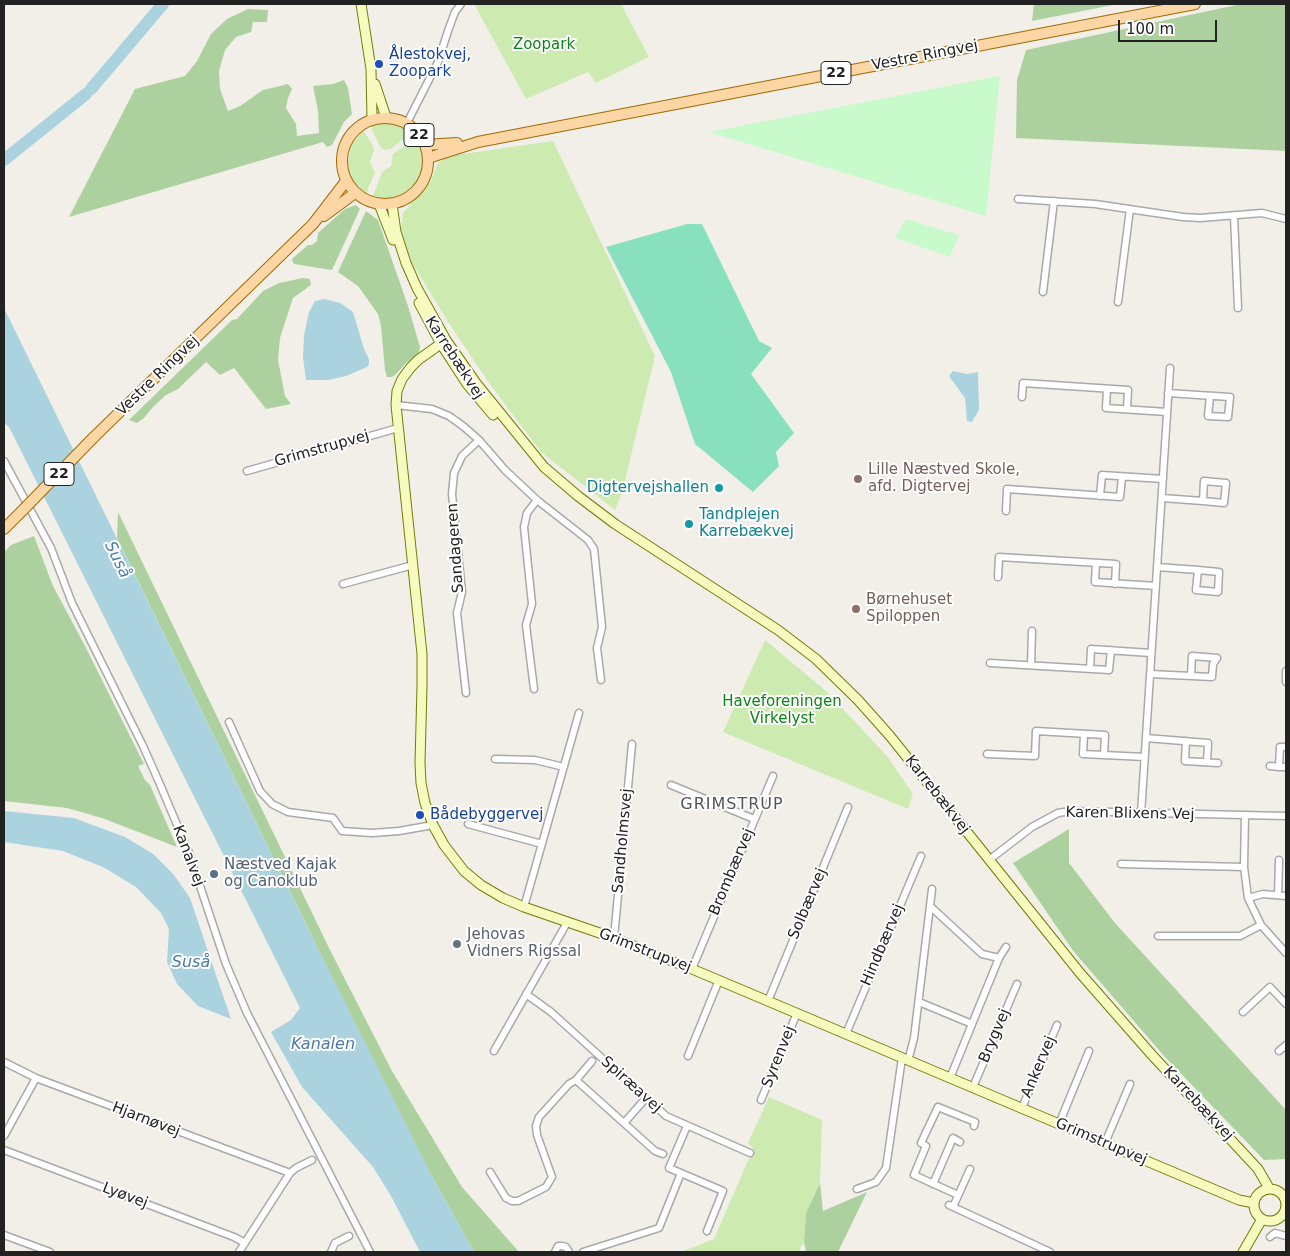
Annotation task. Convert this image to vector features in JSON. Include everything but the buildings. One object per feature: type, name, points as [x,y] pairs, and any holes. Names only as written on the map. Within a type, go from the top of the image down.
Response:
[{"type":"main road","name":"Vestre Ringvej","points":[[428,158],[478,142],[1195,4]]},
{"type":"main road","name":"22","points":[[386,117],[407,123],[418,132],[425,145],[428,158],[426,176],[416,192],[400,202],[379,204],[370,202],[355,193],[346,181],[342,163],[345,144],[356,128],[372,119],[386,117]]},
{"type":"main road","name":"Vestre Ringvej","points":[[425,145],[478,142]]},
{"type":"main road","name":"Vestre Ringvej","points":[[313,224],[346,181]]},
{"type":"main road","name":"Vestre Ringvej","points":[[4,528],[93,438],[313,224],[355,193]]},
{"type":"street","points":[[361,4],[371,70],[372,119]]},
{"type":"street","points":[[407,123],[438,62],[455,12],[461,4]]},
{"type":"street","points":[[371,70],[386,117]]},
{"type":"street","points":[[1018,199],[1095,204],[1182,217],[1234,216],[1262,213],[1286,219]]},
{"type":"street","points":[[1043,292],[1054,201]]},
{"type":"street","name":"Karrebækvej","points":[[379,204],[413,291],[467,384],[504,429],[531,457],[578,496],[615,524],[778,630],[816,659],[858,700],[890,736],[1080,973],[1152,1055],[1258,1169],[1268,1188]]},
{"type":"street","name":"Karrebækvej","points":[[392,204],[396,232],[406,263],[443,342],[508,425],[534,453],[544,467]]},
{"type":"street","points":[[1118,302],[1130,209]]},
{"type":"street","points":[[1234,216],[1238,308]]},
{"type":"street","name":"Grimstrupvej","points":[[443,342],[418,360],[402,379],[397,391],[396,405],[422,654],[421,782],[425,803],[433,825],[444,845],[464,871],[481,885],[503,898],[524,907],[614,938],[692,968],[1058,1124],[1239,1200],[1254,1204]]},
{"type":"street","points":[[1141,814],[1170,368]]},
{"type":"street","points":[[1022,397],[1023,383],[1128,390],[1127,409]]},
{"type":"street","points":[[1107,389],[1106,408],[1167,412]]},
{"type":"street","points":[[1168,393],[1230,397],[1228,417],[1208,416],[1210,396]]},
{"type":"street","points":[[396,405],[432,409],[448,416],[463,426],[537,500],[588,540],[594,550],[602,627],[597,648],[601,680]]},
{"type":"street","name":"Grimstrupvej","points":[[247,471],[398,428]]},
{"type":"street","name":"Sandageren","points":[[466,693],[457,613],[462,592],[452,494],[454,473],[462,456],[479,440]]},
{"type":"street","name":"Kanalvej","points":[[4,460],[51,548],[72,603],[159,782],[189,853],[226,964],[247,1013],[370,1252]]},
{"type":"street","points":[[1100,496],[1102,475],[1163,480]]},
{"type":"street","points":[[1006,511],[1007,489],[1120,497],[1122,476]]},
{"type":"street","points":[[1162,498],[1224,503],[1226,483],[1204,481],[1203,501]]},
{"type":"street","points":[[534,689],[526,625],[532,604],[524,528],[527,513],[537,500]]},
{"type":"street","points":[[998,577],[999,557],[1116,564],[1115,584]]},
{"type":"street","points":[[1096,563],[1095,582],[1156,586]]},
{"type":"street","points":[[343,584],[413,565]]},
{"type":"street","points":[[1157,567],[1198,570],[1219,572],[1218,592],[1196,590],[1198,570]]},
{"type":"street","points":[[1031,665],[1032,631]]},
{"type":"street","points":[[1090,669],[1091,649],[1152,653]]},
{"type":"street","points":[[990,663],[1109,670],[1110,650]]},
{"type":"street","points":[[1150,674],[1191,676],[1212,677],[1213,664],[1217,658],[1192,656],[1191,676]]},
{"type":"street","points":[[1286,671],[1286,682]]},
{"type":"street","points":[[524,907],[579,713]]},
{"type":"street","points":[[229,722],[260,791],[272,804],[288,812],[333,818],[342,831],[372,833],[433,825]]},
{"type":"street","points":[[987,754],[1035,756],[1036,731],[1105,735],[1104,756]]},
{"type":"street","points":[[1084,734],[1083,754],[1145,758]]},
{"type":"street","points":[[1146,738],[1208,743],[1207,762]]},
{"type":"street","points":[[1186,741],[1185,761],[1218,763]]},
{"type":"street","name":"Sandholmsvej","points":[[614,938],[632,744]]},
{"type":"street","points":[[1270,766],[1283,767],[1280,747],[1286,747]]},
{"type":"street","points":[[494,759],[535,760],[564,766]]},
{"type":"street","name":"Brombærvej","points":[[692,968],[772,776]]},
{"type":"street","points":[[671,785],[754,819]]},
{"type":"street","name":"Solbærvej","points":[[768,1001],[848,807]]},
{"type":"street","name":"Karen Blixens Vej","points":[[989,860],[1032,827],[1058,813],[1070,811],[1286,816]]},
{"type":"street","points":[[1245,815],[1244,867],[1248,898],[1261,925],[1286,953]]},
{"type":"street","points":[[468,824],[542,844]]},
{"type":"street","name":"Hindbærvej","points":[[846,1034],[921,856]]},
{"type":"street","points":[[1278,860],[1278,895]]},
{"type":"street","points":[[1121,864],[1244,867]]},
{"type":"street","points":[[857,1189],[876,1182],[886,1168],[905,1059],[914,1038],[932,889]]},
{"type":"street","points":[[1248,898],[1263,894],[1286,896]]},
{"type":"street","points":[[930,906],[982,954],[999,958]]},
{"type":"street","points":[[494,1051],[568,922]]},
{"type":"street","points":[[1158,936],[1240,936],[1261,925]]},
{"type":"street","points":[[950,1078],[999,958],[1006,947]]},
{"type":"street","points":[[688,1056],[719,980]]},
{"type":"street","name":"Brygvej","points":[[973,1087],[1017,984]]},
{"type":"street","points":[[1243,1012],[1270,987],[1286,1004]]},
{"type":"street","name":"Spiræavej","points":[[526,994],[552,1012],[666,1116],[750,1153]]},
{"type":"street","points":[[918,1002],[972,1024]]},
{"type":"street","name":"Syrenvej","points":[[761,1100],[798,1013]]},
{"type":"street","name":"Ankervej","points":[[1022,1108],[1057,1025]]},
{"type":"street","points":[[1279,1051],[1286,1045]]},
{"type":"street","points":[[1058,1124],[1089,1051]]},
{"type":"street","points":[[490,1172],[506,1198],[512,1201],[518,1201],[546,1187],[552,1177],[537,1135],[536,1126],[539,1117],[592,1061]]},
{"type":"street","name":"Hjarnøvej","points":[[4,1062],[36,1078],[290,1173]]},
{"type":"street","points":[[4,1136],[36,1078]]},
{"type":"street","points":[[576,1080],[655,1151],[663,1154]]},
{"type":"street","points":[[1105,1143],[1130,1084]]},
{"type":"street","points":[[624,1123],[646,1098]]},
{"type":"street","points":[[958,1195],[914,1175],[926,1146],[921,1143],[938,1107],[975,1122],[974,1126]]},
{"type":"street","points":[[687,1126],[669,1168],[724,1191],[706,1231]]},
{"type":"street","points":[[933,1184],[953,1138],[960,1142]]},
{"type":"street","name":"Lyøvej","points":[[4,1150],[234,1237],[245,1243]]},
{"type":"street","points":[[239,1252],[290,1173],[312,1160]]},
{"type":"street","points":[[970,1169],[951,1206],[1050,1252]]},
{"type":"street","points":[[583,1252],[659,1228],[681,1173]]},
{"type":"street","points":[[1268,1188],[1274,1189],[1283,1195],[1286,1205],[1285,1216],[1271,1221],[1262,1219],[1255,1213],[1254,1204],[1257,1195],[1268,1188]]},
{"type":"street","points":[[1243,1252],[1262,1219]]},
{"type":"street","points":[[1270,1237],[1275,1234],[1286,1236]]},
{"type":"street","points":[[4,1235],[50,1252]]},
{"type":"street","points":[[331,1252],[335,1243],[349,1236]]},
{"type":"street","points":[[555,1252],[558,1246],[566,1247],[569,1252]]},
{"type":"green space","name":"Zoopark","points":[[474,4],[621,4],[649,57],[596,83],[588,72],[526,99]]},
{"type":"green space","points":[[1034,4],[1118,4],[1032,21]]},
{"type":"green space","points":[[1241,4],[1286,4],[1286,151],[1016,138],[1017,80],[1026,50]]},
{"type":"green space","points":[[248,9],[268,10],[267,22],[253,22],[251,32],[236,37],[225,50],[219,71],[220,89],[228,111],[240,106],[263,90],[288,84],[292,89],[286,108],[296,124],[297,136],[319,133],[318,111],[313,86],[333,84],[344,80],[348,88],[352,114],[344,122],[332,145],[327,147],[323,142],[69,217],[135,89],[185,76],[197,61],[211,34],[227,19]]},
{"type":"green space","points":[[1000,76],[986,216],[709,132]]},
{"type":"green space","points":[[380,123],[398,125],[411,133],[391,149],[386,150],[381,148],[371,126]]},
{"type":"green space","points":[[363,130],[374,150],[370,162],[375,173],[367,194],[353,181],[348,163],[351,145]]},
{"type":"green space","points":[[415,139],[420,145],[423,157],[422,169],[417,181],[409,190],[398,197],[385,199],[373,196],[382,172],[391,166],[393,154]]},
{"type":"green space","points":[[553,141],[655,356],[622,493],[615,510],[541,452],[489,383],[450,325],[412,263],[401,230],[403,213],[431,181],[438,163],[449,156]]},
{"type":"green space","points":[[356,205],[360,209],[332,270],[294,264],[293,258],[308,245],[312,245],[317,241],[318,233],[345,209]]},
{"type":"green space","points":[[366,211],[378,220],[420,347],[419,353],[391,377],[387,377],[385,370],[378,314],[358,286],[338,272]]},
{"type":"green space","points":[[906,219],[959,235],[950,257],[895,238]]},
{"type":"green space","points":[[687,224],[702,224],[759,341],[772,348],[751,374],[794,433],[776,452],[779,466],[753,492],[695,444],[671,372],[606,247]]},
{"type":"green space","points":[[303,278],[310,279],[311,285],[293,298],[280,338],[278,360],[285,396],[291,404],[266,409],[234,368],[220,375],[206,362],[178,389],[166,395],[144,418],[137,423],[129,420],[232,320],[237,319],[263,291],[279,283]]},
{"type":"green space","points":[[118,512],[330,950],[392,1071],[462,1187],[519,1252],[474,1252],[430,1173],[117,538]]},
{"type":"green space","points":[[34,536],[53,586],[144,764],[138,766],[145,780],[150,785],[177,847],[102,818],[67,808],[4,801],[4,552],[11,545]]},
{"type":"green space","name":"Haveforeningen Virkelyst","points":[[765,640],[826,691],[887,756],[913,794],[908,809],[723,732]]},
{"type":"green space","points":[[1069,829],[1069,863],[1115,923],[1286,1110],[1286,1159],[1264,1160],[1165,1057],[1074,952],[1013,863]]},
{"type":"green space","points":[[769,1097],[822,1120],[820,1183],[806,1213],[804,1242],[800,1248],[801,1252],[681,1252],[714,1239],[753,1149],[748,1143]]},
{"type":"green space","points":[[820,1183],[823,1211],[867,1192],[838,1252],[806,1252],[804,1242],[806,1213]]},
{"type":"water","points":[[324,299],[340,303],[353,312],[369,364],[367,367],[346,376],[328,380],[306,380],[303,357],[304,335],[309,312],[315,301]]},
{"type":"water","name":"Kanalen","points":[[4,308],[323,959],[430,1173],[474,1252],[420,1252],[391,1196],[373,1167],[302,1087],[271,1032],[291,1020],[300,1008],[9,427],[4,423]]},
{"type":"water","points":[[953,371],[967,374],[978,372],[979,410],[972,422],[967,421],[965,398],[949,376]]},
{"type":"water","name":"Suså","points":[[4,811],[74,818],[125,837],[153,854],[174,875],[190,898],[231,1019],[198,1006],[177,984],[167,962],[169,929],[161,913],[136,887],[103,867],[63,851],[4,842]]},
{"type":"waterway","points":[[91,89],[163,4]]},
{"type":"waterway","points":[[4,160],[86,94]]},
{"type":"place","name":"Ålestokvej, Zoopark","points":[[379,64]]},
{"type":"place","name":"Lille Næstved Skole, afd. Digtervej","points":[[858,479]]},
{"type":"place","name":"Digtervejshallen","points":[[719,488]]},
{"type":"place","name":"Tandplejen Karrebækvej","points":[[689,524]]},
{"type":"place","name":"Børnehuset Spiloppen","points":[[856,609]]},
{"type":"place","name":"Bådebyggervej","points":[[420,815]]},
{"type":"place","name":"Næstved Kajak og Canoklub","points":[[214,874]]},
{"type":"place","name":"Jehovas Vidners Rigssal","points":[[457,944]]},
{"type":"district","name":"GRIMSTRUP","points":[[732,805]]}]
